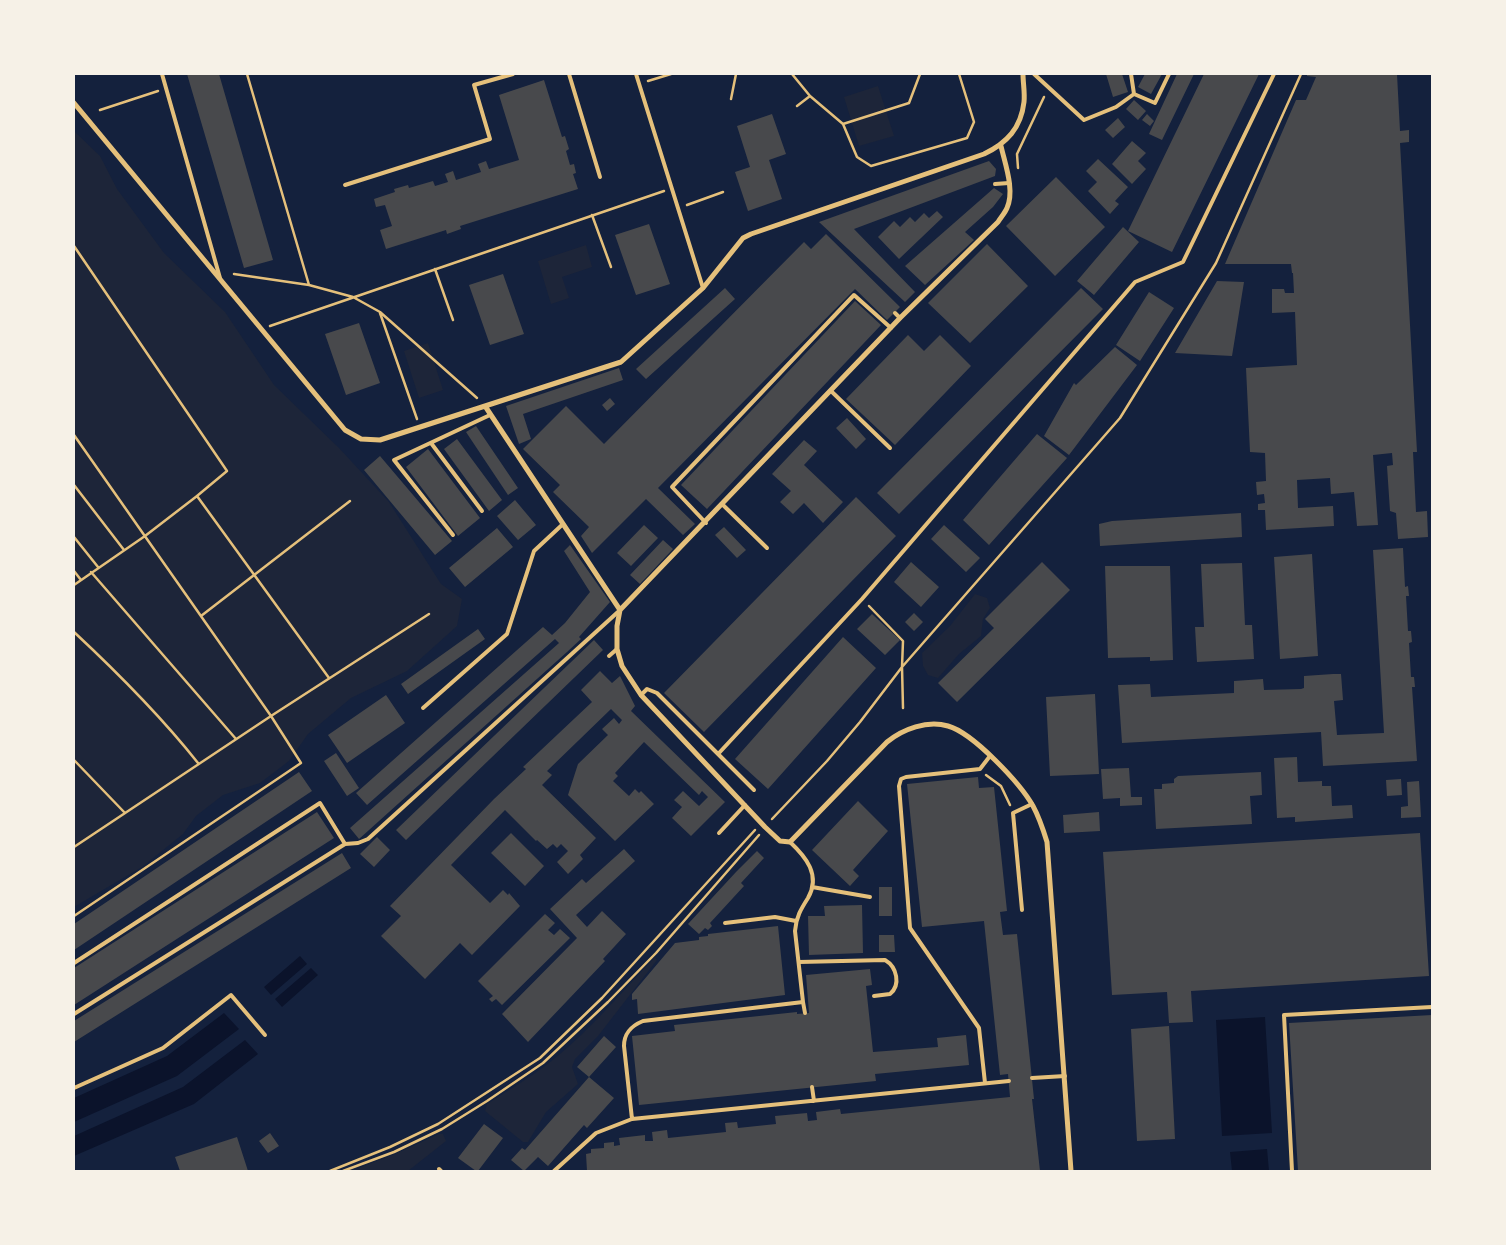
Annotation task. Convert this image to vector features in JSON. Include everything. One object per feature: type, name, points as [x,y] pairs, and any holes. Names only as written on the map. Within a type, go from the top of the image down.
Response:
[{"type":"street","points":[[74,103],[345,430],[361,439],[380,440],[622,362],[703,288],[744,238],[751,234],[984,154],[1001,146],[1016,128],[1024,102],[1023,74]]},
{"type":"street","points":[[1001,146],[1009,183],[1009,194],[1007,208],[998,222],[900,318],[706,523],[620,610],[617,626],[617,649],[622,666],[641,695],[763,825],[780,840],[790,842],[887,742],[901,732],[930,724],[948,726],[964,734],[1010,775],[1032,804],[1041,821],[1047,842],[1071,1171]]},
{"type":"street","points":[[485,406],[620,610]]},
{"type":"lane","points":[[162,74],[221,280]]},
{"type":"lane","points":[[345,185],[490,139],[474,86],[513,74]]},
{"type":"lane","points":[[569,74],[600,177]]},
{"type":"lane","points":[[636,74],[703,288]]},
{"type":"lane","points":[[1034,74],[1084,120],[1116,107],[1134,94]]},
{"type":"lane","points":[[1131,74],[1134,94]]},
{"type":"lane","points":[[1134,94],[1155,103],[1169,74]]},
{"type":"lane","points":[[719,753],[862,599],[1135,282],[1183,262],[1274,74]]},
{"type":"lane","points":[[995,184],[1009,183]]},
{"type":"lane","points":[[706,523],[672,487],[678,480],[854,295],[891,328]]},
{"type":"lane","points":[[894,313],[900,318]]},
{"type":"lane","points":[[831,391],[890,448]]},
{"type":"lane","points":[[453,535],[394,460],[490,416]]},
{"type":"lane","points":[[431,443],[482,511]]},
{"type":"lane","points":[[723,505],[768,548]]},
{"type":"lane","points":[[423,708],[506,634],[534,551],[563,524]]},
{"type":"lane","points":[[74,1014],[346,844],[368,839],[620,610]]},
{"type":"lane","points":[[609,656],[617,649]]},
{"type":"lane","points":[[641,695],[647,689],[657,693],[754,790]]},
{"type":"lane","points":[[985,1083],[979,1028],[910,928],[899,786],[900,780],[906,777],[980,769],[990,756]]},
{"type":"lane","points":[[74,963],[320,803],[346,844]]},
{"type":"lane","points":[[1022,910],[1013,813],[1032,804]]},
{"type":"lane","points":[[719,834],[745,806]]},
{"type":"lane","points":[[790,842],[808,862],[811,870],[812,887],[799,912],[795,931],[804,1013]]},
{"type":"lane","points":[[812,887],[870,897]]},
{"type":"lane","points":[[725,922],[775,918],[796,921]]},
{"type":"lane","points":[[799,962],[885,960],[894,968],[896,974],[895,988],[890,994],[874,996]]},
{"type":"lane","points":[[74,1088],[163,1048],[231,995],[265,1034]]},
{"type":"lane","points":[[632,1119],[624,1046],[624,1039],[631,1028],[643,1021],[803,1002]]},
{"type":"lane","points":[[1292,1171],[1284,1015],[1432,1008]]},
{"type":"lane","points":[[1032,1078],[1065,1076]]},
{"type":"lane","points":[[554,1171],[596,1133],[632,1119],[1009,1081]]},
{"type":"lane","points":[[812,1088],[814,1101]]},
{"type":"path","points":[[247,74],[309,285]]},
{"type":"path","points":[[639,84],[671,74]]},
{"type":"path","points":[[731,99],[736,74]]},
{"type":"path","points":[[792,74],[810,96],[843,124],[857,157],[871,166],[967,138],[974,122],[960,74]]},
{"type":"path","points":[[843,124],[909,103],[920,74]]},
{"type":"path","points":[[330,1171],[390,1147],[438,1124],[540,1058],[602,998],[763,825],[832,754],[860,722],[902,667],[1120,418],[1216,263],[1301,74]]},
{"type":"path","points":[[1018,172],[1017,154],[1049,86]]},
{"type":"path","points":[[100,110],[166,88]]},
{"type":"path","points":[[797,106],[810,96]]},
{"type":"path","points":[[275,324],[672,188]]},
{"type":"path","points":[[678,208],[723,192]]},
{"type":"path","points":[[592,215],[611,267]]},
{"type":"path","points":[[74,246],[227,472],[145,536],[74,585]]},
{"type":"path","points":[[435,269],[454,320]]},
{"type":"path","points":[[234,274],[309,285],[353,297],[380,312],[485,406]]},
{"type":"path","points":[[380,312],[419,427]]},
{"type":"path","points":[[74,435],[271,716],[301,763],[74,916]]},
{"type":"path","points":[[74,484],[124,550]]},
{"type":"path","points":[[197,496],[329,678]]},
{"type":"path","points":[[201,616],[350,501]]},
{"type":"path","points":[[74,537],[98,567]]},
{"type":"path","points":[[74,571],[81,580]]},
{"type":"path","points":[[91,572],[236,739]]},
{"type":"path","points":[[862,599],[903,641],[903,708]]},
{"type":"path","points":[[74,846],[429,614]]},
{"type":"path","points":[[74,632],[132,688],[173,732],[198,764]]},
{"type":"path","points":[[74,760],[125,812]]},
{"type":"path","points":[[980,769],[1001,786],[1013,813]]},
{"type":"path","points":[[343,1171],[394,1152],[442,1129],[487,1101],[543,1062],[608,1002],[656,953],[763,825]]},
{"type":"shaded area","points":[[878,86],[894,136],[859,146],[844,97]]},
{"type":"shaded area","points":[[74,131],[100,156],[117,189],[164,253],[225,312],[274,385],[339,448],[389,502],[441,584],[462,599],[457,626],[407,671],[351,698],[308,734],[289,761],[260,783],[223,795],[196,816],[183,834],[142,867],[74,907]]},
{"type":"shaded area","points":[[586,245],[592,267],[562,277],[569,298],[551,304],[538,261]]},
{"type":"shaded area","points":[[428,343],[443,390],[419,398],[404,351]]},
{"type":"shaded area","points":[[975,594],[987,598],[990,608],[983,619],[981,636],[959,654],[938,678],[928,675],[923,666],[922,653],[950,626]]},
{"type":"shaded area","points":[[300,956],[307,964],[271,995],[264,987]]},
{"type":"shaded area","points":[[655,957],[657,960],[598,1036],[575,1059],[572,1067],[578,1084],[546,1112],[528,1142],[523,1142],[485,1111],[487,1104],[538,1071],[574,1042]]},
{"type":"shaded area","points":[[311,968],[318,975],[282,1007],[275,999]]},
{"type":"shaded area","points":[[224,1013],[239,1029],[177,1076],[74,1122],[74,1098],[167,1056]]},
{"type":"shaded area","points":[[1265,1017],[1272,1133],[1222,1136],[1216,1020]]},
{"type":"shaded area","points":[[245,1040],[258,1054],[194,1104],[74,1156],[74,1136],[183,1087]]},
{"type":"shaded area","points":[[439,1134],[443,1134],[446,1141],[408,1171],[351,1171],[395,1154]]},
{"type":"shaded area","points":[[1267,1149],[1269,1171],[1232,1171],[1230,1152]]},
{"type":"building","points":[[187,74],[219,74],[273,260],[244,268]]},
{"type":"building","points":[[1106,74],[1122,74],[1128,92],[1113,97]]},
{"type":"building","points":[[1145,74],[1162,74],[1151,94],[1138,87]]},
{"type":"building","points":[[1177,74],[1194,74],[1162,140],[1149,134]]},
{"type":"building","points":[[1204,74],[1259,74],[1172,252],[1128,231]]},
{"type":"building","points":[[1307,74],[1397,74],[1400,131],[1409,130],[1409,142],[1400,143],[1417,452],[1413,452],[1416,512],[1427,511],[1428,537],[1398,539],[1396,513],[1390,511],[1387,466],[1393,465],[1392,453],[1373,455],[1378,525],[1357,526],[1354,492],[1331,494],[1330,478],[1297,480],[1298,508],[1333,506],[1334,526],[1266,530],[1265,510],[1258,510],[1258,504],[1265,503],[1264,494],[1257,495],[1256,482],[1266,481],[1265,453],[1250,452],[1246,368],[1297,365],[1295,312],[1272,313],[1272,289],[1284,289],[1285,293],[1294,293],[1293,273],[1291,264],[1225,264],[1296,100],[1306,100],[1316,77],[1307,76]]},
{"type":"building","points":[[544,80],[562,137],[565,136],[569,149],[566,151],[570,165],[574,164],[576,173],[573,174],[578,189],[460,226],[461,229],[447,234],[446,230],[386,249],[380,230],[392,226],[385,205],[376,207],[374,199],[395,192],[394,189],[408,185],[409,188],[433,181],[435,186],[448,182],[445,174],[453,171],[456,180],[481,172],[478,164],[486,161],[489,169],[519,160],[499,95]]},
{"type":"building","points":[[1134,100],[1146,111],[1138,120],[1126,109]]},
{"type":"building","points":[[772,114],[786,154],[769,160],[782,199],[748,211],[735,172],[750,167],[737,126]]},
{"type":"building","points":[[1147,114],[1154,121],[1150,126],[1142,120]]},
{"type":"building","points":[[1118,118],[1125,127],[1113,138],[1105,130]]},
{"type":"building","points":[[1132,141],[1146,153],[1138,161],[1146,169],[1132,184],[1112,164]]},
{"type":"building","points":[[1098,159],[1128,187],[1115,201],[1119,204],[1110,214],[1088,191],[1097,182],[1086,171]]},
{"type":"building","points":[[989,161],[996,169],[995,176],[854,229],[915,292],[905,302],[819,222]]},
{"type":"building","points":[[1056,177],[1105,227],[1055,276],[1006,226]]},
{"type":"building","points":[[994,188],[1003,194],[993,207],[965,232],[974,240],[925,285],[905,266]]},
{"type":"building","points":[[937,211],[943,217],[899,259],[878,237],[894,221],[900,227],[910,217],[915,222],[924,213],[929,218]]},
{"type":"building","points":[[649,224],[670,284],[636,295],[615,235]]},
{"type":"building","points":[[1123,227],[1139,242],[1094,295],[1077,281]]},
{"type":"building","points":[[826,234],[900,307],[887,320],[855,289],[658,488],[695,524],[683,535],[646,499],[592,553],[581,536],[589,527],[553,492],[560,485],[523,449],[566,406],[604,444],[804,242],[811,249]]},
{"type":"building","points":[[987,244],[1028,286],[970,343],[928,303]]},
{"type":"building","points":[[503,274],[524,334],[490,345],[469,285]]},
{"type":"building","points":[[1217,281],[1244,282],[1232,356],[1175,353]]},
{"type":"building","points":[[725,288],[735,299],[646,379],[636,369]]},
{"type":"building","points":[[1081,288],[1103,309],[899,514],[877,493]]},
{"type":"building","points":[[1149,292],[1174,308],[1140,361],[1116,345]]},
{"type":"building","points":[[855,301],[881,325],[707,509],[681,485]]},
{"type":"building","points":[[359,323],[380,383],[346,395],[325,334]]},
{"type":"building","points":[[908,335],[924,351],[940,335],[971,366],[895,445],[846,399]]},
{"type":"building","points":[[1115,347],[1137,365],[1069,455],[1044,436],[1074,383],[1076,385]]},
{"type":"building","points":[[619,368],[623,380],[523,414],[531,439],[519,444],[506,406]]},
{"type":"building","points":[[610,398],[615,404],[607,411],[602,405]]},
{"type":"building","points":[[847,418],[866,439],[856,449],[836,428]]},
{"type":"building","points":[[476,426],[518,488],[508,495],[466,432]]},
{"type":"building","points":[[1037,434],[1067,458],[989,545],[963,520]]},
{"type":"building","points":[[457,439],[502,500],[489,511],[444,449]]},
{"type":"building","points":[[804,440],[817,451],[804,465],[843,502],[823,523],[804,503],[793,514],[780,502],[791,491],[772,474]]},
{"type":"building","points":[[428,449],[480,518],[458,536],[406,467]]},
{"type":"building","points":[[380,456],[452,541],[435,555],[364,470]]},
{"type":"building","points":[[856,497],[896,536],[704,732],[664,693]]},
{"type":"building","points":[[515,500],[536,525],[518,540],[497,516]]},
{"type":"building","points":[[1241,513],[1242,537],[1100,546],[1099,524],[1112,521]]},
{"type":"building","points":[[644,525],[658,538],[631,566],[617,553]]},
{"type":"building","points":[[944,525],[980,558],[966,572],[931,539]]},
{"type":"building","points":[[724,527],[746,550],[737,558],[715,535]]},
{"type":"building","points":[[497,528],[513,547],[465,587],[449,568]]},
{"type":"building","points":[[663,540],[673,549],[640,584],[630,575]]},
{"type":"building","points":[[570,545],[610,602],[579,637],[581,639],[359,839],[350,828],[559,643],[555,639],[367,805],[356,793],[543,627],[552,635],[565,623],[590,592],[564,551]]},
{"type":"building","points":[[1403,548],[1405,587],[1408,586],[1409,596],[1406,596],[1408,631],[1411,631],[1412,642],[1409,643],[1411,677],[1414,677],[1415,687],[1412,687],[1417,761],[1323,766],[1321,732],[1122,743],[1118,685],[1150,684],[1151,697],[1234,693],[1234,681],[1263,679],[1264,690],[1301,689],[1304,688],[1304,676],[1333,674],[1341,674],[1343,700],[1334,701],[1337,735],[1384,733],[1373,550]]},
{"type":"building","points":[[1312,554],[1318,656],[1280,659],[1274,557]]},
{"type":"building","points":[[911,562],[939,587],[921,607],[894,582]]},
{"type":"building","points":[[1042,562],[1070,590],[957,702],[938,683],[994,628],[985,619]]},
{"type":"building","points":[[1242,563],[1245,625],[1252,625],[1254,659],[1197,662],[1195,627],[1204,627],[1201,564]]},
{"type":"building","points":[[1105,566],[1170,566],[1173,660],[1150,661],[1150,657],[1108,658]]},
{"type":"building","points":[[914,613],[923,622],[914,631],[905,622]]},
{"type":"building","points":[[872,614],[900,640],[885,655],[857,629]]},
{"type":"building","points":[[478,629],[485,639],[408,694],[401,684]]},
{"type":"building","points":[[843,637],[876,668],[768,789],[735,759]]},
{"type":"building","points":[[594,640],[603,650],[406,840],[396,830]]},
{"type":"building","points":[[600,671],[612,683],[620,676],[635,706],[631,711],[725,802],[691,836],[672,818],[682,807],[674,800],[683,791],[699,806],[708,797],[702,791],[699,795],[644,742],[615,773],[618,776],[613,781],[629,796],[635,789],[639,793],[641,791],[654,804],[615,841],[568,795],[578,764],[608,735],[602,729],[614,718],[619,724],[622,720],[611,709],[547,771],[552,775],[542,785],[596,838],[580,855],[583,859],[568,874],[557,862],[568,851],[561,844],[557,848],[553,844],[547,849],[536,841],[505,810],[451,865],[490,903],[503,890],[508,895],[509,893],[520,906],[472,955],[460,943],[425,979],[381,936],[401,916],[390,906],[494,799],[526,769],[523,767],[592,702],[581,690]]},
{"type":"building","points":[[1095,694],[1099,774],[1050,776],[1046,697]]},
{"type":"building","points":[[386,695],[405,723],[347,763],[328,735]]},
{"type":"building","points":[[336,753],[359,788],[347,796],[324,761]]},
{"type":"building","points":[[1297,757],[1298,782],[1322,781],[1322,786],[1331,786],[1332,806],[1352,805],[1353,818],[1295,822],[1295,817],[1277,818],[1274,758]]},
{"type":"building","points":[[1129,768],[1131,797],[1142,797],[1142,805],[1120,806],[1120,798],[1103,799],[1101,769]]},
{"type":"building","points":[[299,772],[312,791],[74,950],[74,924]]},
{"type":"building","points":[[1261,772],[1262,795],[1250,796],[1252,824],[1156,829],[1154,789],[1162,789],[1162,784],[1174,783],[1174,779],[1178,776]]},
{"type":"building","points":[[978,777],[979,788],[994,787],[1007,911],[1000,912],[1003,935],[1017,934],[1040,1171],[587,1171],[586,1154],[591,1153],[591,1149],[604,1148],[604,1143],[614,1142],[614,1146],[620,1145],[619,1138],[645,1135],[645,1141],[653,1141],[652,1132],[667,1130],[668,1138],[726,1132],[725,1123],[737,1122],[738,1128],[776,1124],[775,1116],[807,1113],[808,1121],[817,1120],[816,1112],[840,1109],[841,1114],[1010,1097],[1008,1074],[1000,1075],[984,921],[922,927],[907,784]]},
{"type":"building","points":[[1401,779],[1402,795],[1387,796],[1386,780]]},
{"type":"building","points":[[1419,781],[1421,817],[1401,818],[1401,807],[1408,806],[1407,782]]},
{"type":"building","points":[[858,801],[888,831],[853,870],[859,876],[850,886],[812,850]]},
{"type":"building","points":[[317,812],[334,838],[74,1005],[74,968]]},
{"type":"building","points":[[1099,812],[1100,831],[1064,833],[1063,815]]},
{"type":"building","points":[[511,833],[544,866],[525,886],[491,853]]},
{"type":"building","points":[[1420,833],[1429,976],[1191,991],[1193,1022],[1169,1023],[1167,992],[1112,995],[1103,852]]},
{"type":"building","points":[[377,837],[390,850],[374,867],[360,854]]},
{"type":"building","points":[[624,849],[635,861],[576,915],[587,927],[602,911],[626,934],[603,959],[605,961],[528,1042],[502,1014],[577,938],[550,909],[582,879],[586,883]]},
{"type":"building","points":[[757,851],[764,858],[741,883],[744,886],[710,923],[712,926],[708,930],[705,928],[699,934],[688,924]]},
{"type":"building","points":[[342,853],[351,868],[74,1042],[74,1021]]},
{"type":"building","points":[[879,887],[892,887],[892,916],[879,916]]},
{"type":"building","points":[[862,905],[863,953],[809,955],[808,916],[825,916],[824,906]]},
{"type":"building","points":[[545,914],[555,923],[548,930],[554,935],[560,929],[570,938],[502,1005],[496,999],[492,1002],[489,999],[493,996],[478,981]]},
{"type":"building","points":[[778,926],[785,995],[638,1014],[637,999],[632,1000],[632,994],[675,943],[699,940],[699,937],[708,936],[708,934]]},
{"type":"building","points":[[879,935],[894,935],[895,952],[879,952]]},
{"type":"building","points":[[870,969],[872,985],[866,986],[873,1052],[938,1047],[937,1038],[966,1035],[969,1065],[875,1074],[876,1081],[639,1105],[632,1036],[675,1031],[674,1025],[797,1012],[797,1014],[809,1013],[806,975]]},
{"type":"building","points":[[1432,1015],[1432,1171],[1298,1171],[1289,1023]]},
{"type":"building","points":[[1169,1026],[1175,1139],[1137,1141],[1131,1029]]},
{"type":"building","points":[[604,1036],[616,1047],[589,1077],[577,1067]]},
{"type":"building","points":[[589,1077],[614,1098],[587,1128],[584,1125],[548,1166],[538,1157],[524,1171],[511,1160],[522,1148],[525,1150]]},
{"type":"building","points":[[484,1124],[503,1138],[478,1171],[476,1171],[458,1158]]},
{"type":"building","points":[[270,1133],[279,1146],[268,1153],[259,1141]]},
{"type":"building","points":[[237,1137],[248,1171],[180,1171],[175,1157]]}]
